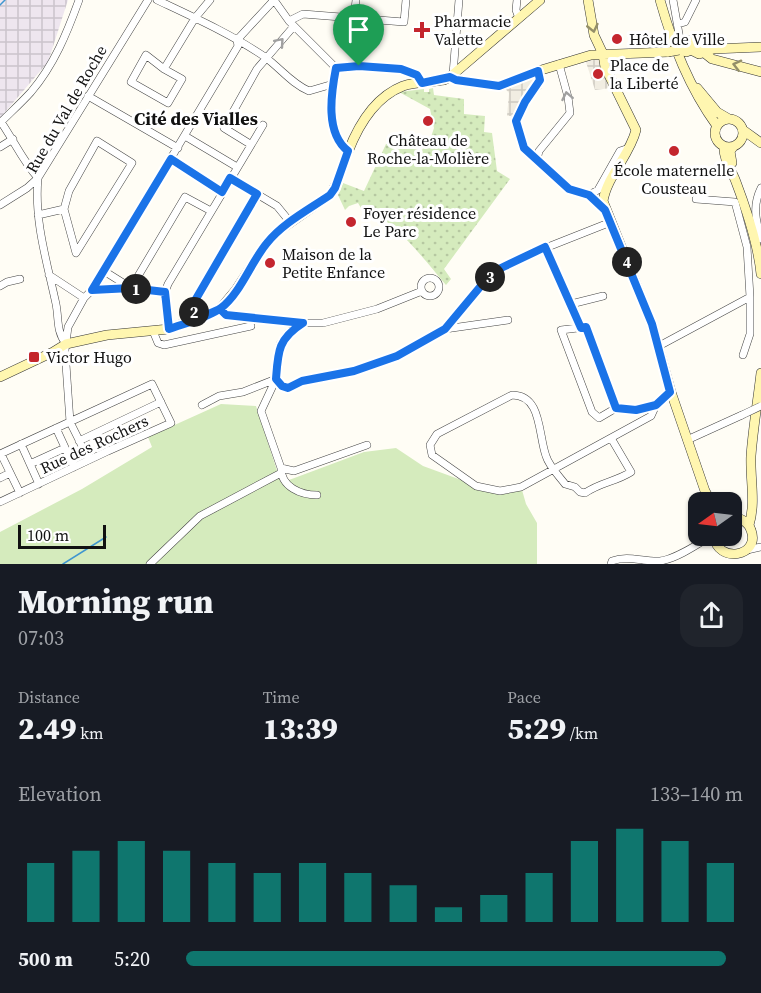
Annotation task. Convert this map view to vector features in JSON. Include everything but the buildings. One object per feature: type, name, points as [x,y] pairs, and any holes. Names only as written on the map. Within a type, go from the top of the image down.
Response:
[{"type":"street","points":[[0,205],[38,178],[25,164],[13,139],[1,122],[32,91],[55,58],[69,29],[79,0]]},
{"type":"street","name":"Rue du Val de Roche","points":[[66,344],[59,334],[56,307],[40,233],[38,178],[148,0]]},
{"type":"street","points":[[157,0],[237,40],[266,58],[301,88],[309,92],[333,84]]},
{"type":"street","points":[[164,69],[195,18],[210,0]]},
{"type":"street","points":[[237,40],[274,0],[292,23],[336,68]]},
{"type":"street","points":[[354,18],[356,0]]},
{"type":"street","points":[[250,144],[224,128],[257,69],[292,23],[303,14],[404,22],[406,0]]},
{"type":"street","points":[[451,76],[459,0]]},
{"type":"street","points":[[516,0],[519,18]]},
{"type":"street","points":[[0,377],[66,344],[107,335],[169,329],[220,309],[236,290],[265,245],[290,222],[330,195],[360,127],[378,102],[405,85],[451,76],[540,0]]},
{"type":"street","points":[[588,0],[594,35],[606,67],[636,130],[629,148],[604,193],[605,210],[659,346],[670,392],[706,492]]},
{"type":"street","points":[[660,0],[673,43],[696,94],[717,126]]},
{"type":"street","points":[[673,0],[678,24],[687,46],[699,54],[709,51],[761,47]]},
{"type":"street","points":[[678,24],[685,22],[696,0]]},
{"type":"street","points":[[89,460],[70,422],[66,344],[68,327],[178,148],[238,46],[237,40]]},
{"type":"street","points":[[451,76],[456,80],[499,86],[591,55],[668,52],[687,46]]},
{"type":"street","points":[[709,51],[712,59],[761,72]]},
{"type":"street","points":[[146,54],[164,69],[182,79],[168,103],[131,82],[146,54]]},
{"type":"street","points":[[537,160],[539,151],[570,113],[559,64]]},
{"type":"street","points":[[336,68],[359,66],[401,69],[417,75],[422,83]]},
{"type":"street","points":[[336,68],[331,101],[333,120],[339,144],[348,151]]},
{"type":"street","points":[[538,71],[540,80],[525,102],[516,121],[524,148],[569,189],[589,195],[605,210]]},
{"type":"street","points":[[690,80],[717,112],[738,122],[743,130],[761,143],[732,145],[717,140],[715,131],[717,126],[729,119]]},
{"type":"street","points":[[88,96],[178,148]]},
{"type":"street","points":[[169,329],[165,292],[168,284],[263,125]]},
{"type":"street","points":[[743,130],[743,137],[732,145],[726,159],[757,238]]},
{"type":"street","points":[[185,136],[237,166]]},
{"type":"street","points":[[0,147],[13,139]]},
{"type":"street","points":[[97,141],[132,163],[76,253],[64,209],[69,190],[97,141]]},
{"type":"street","points":[[589,195],[598,190],[620,151],[629,148]]},
{"type":"street","points":[[171,159],[222,192]]},
{"type":"street","points":[[230,178],[277,206],[290,222]]},
{"type":"street","points":[[761,188],[755,200],[761,274]]},
{"type":"street","points":[[195,320],[193,304],[257,194]]},
{"type":"street","points":[[131,288],[186,197],[211,211]]},
{"type":"street","points":[[696,200],[735,202],[747,247],[750,297],[750,334],[743,355]]},
{"type":"street","points":[[39,215],[64,209]]},
{"type":"street","points":[[445,329],[473,294],[492,275],[520,258],[611,222]]},
{"type":"street","points":[[545,247],[581,328]]},
{"type":"street","points":[[104,271],[131,288]]},
{"type":"street","points":[[49,275],[84,298]]},
{"type":"street","points":[[0,286],[20,279]]},
{"type":"street","points":[[92,290],[131,288],[165,292]]},
{"type":"street","points":[[220,309],[226,315],[322,323],[377,309],[422,291]]},
{"type":"street","points":[[570,304],[603,296]]},
{"type":"street","points":[[659,346],[750,297]]},
{"type":"street","points":[[276,379],[282,386],[288,388],[302,381],[354,371],[397,356],[445,329],[508,320]]},
{"type":"street","points":[[303,323],[288,333],[280,344],[276,379],[261,411],[281,470],[296,492],[317,495]]},
{"type":"street","points":[[153,331],[158,343],[164,345],[251,326]]},
{"type":"street","points":[[616,408],[586,327],[561,330],[592,412],[599,418],[616,408],[636,410],[656,405]]},
{"type":"street","points":[[749,525],[753,503],[751,457],[761,373]]},
{"type":"street","points":[[202,405],[219,396],[243,392],[276,379]]},
{"type":"street","name":"Rue des Rochers","points":[[0,454],[152,384],[171,423],[0,502]]},
{"type":"street","points":[[611,438],[631,472],[616,482],[601,483],[585,493],[565,484],[554,469],[547,459],[534,406],[528,398],[520,395],[512,395],[437,434],[430,445],[432,455],[476,486],[500,491],[521,487],[554,469],[611,438],[651,416],[656,405],[670,392]]},
{"type":"street","points":[[79,441],[161,402]]},
{"type":"street","points":[[687,440],[761,406]]},
{"type":"street","points":[[56,428],[74,467]]},
{"type":"street","points":[[21,444],[39,484]]},
{"type":"street","points":[[150,564],[200,516],[281,470],[294,471],[367,445]]},
{"type":"street","points":[[30,464],[65,447]]},
{"type":"street","points":[[0,454],[20,493]]},
{"type":"street","points":[[0,478],[10,473]]},
{"type":"street","points":[[742,514],[747,512],[753,503]]},
{"type":"street","points":[[741,556],[757,539],[749,525],[742,522]]},
{"type":"street","points":[[611,564],[612,561],[621,558],[661,561],[697,546]]},
{"type":"street","points":[[703,546],[734,556],[741,556],[761,547]]},
{"type":"street","points":[[719,546],[728,564]]},
{"type":"shaded area","points":[[0,0],[68,0],[48,62],[0,118]]},
{"type":"shaded area","name":"Place de la Liberté","points":[[598,57],[611,88],[595,90],[585,59]]},
{"type":"shaded area","points":[[538,71],[540,80],[516,121],[511,120],[511,116],[507,116],[509,93],[502,85]]},
{"type":"green space","points":[[433,88],[434,95],[464,99],[464,114],[485,116],[484,132],[492,133],[497,171],[510,179],[444,269],[451,279],[446,285],[409,242],[388,222],[364,207],[361,208],[358,203],[345,210],[338,195],[343,183],[364,191],[386,144],[396,142],[403,148],[422,150],[427,141],[430,143],[433,139],[431,137],[434,128],[430,109],[399,92],[424,89],[424,92],[429,92],[429,89]]},
{"type":"green space","points":[[221,404],[256,406],[281,483],[364,452],[396,448],[423,466],[494,492],[522,490],[526,504],[537,523],[537,564],[0,564],[0,532],[82,489],[152,447],[148,437]]},
{"type":"waterway","points":[[0,5],[5,0]]},
{"type":"waterway","points":[[63,564],[106,537]]},
{"type":"place","name":"Pharmacie Valette","points":[[422,30]]},
{"type":"place","name":"Hôtel de Ville","points":[[617,39]]},
{"type":"place","name":"Place de la Liberté","points":[[598,74]]},
{"type":"place","name":"Château de Roche-la-Molière","points":[[428,121]]},
{"type":"place","name":"École maternelle Cousteau","points":[[674,151]]},
{"type":"place","name":"Foyer résidence Le Parc","points":[[351,222]]},
{"type":"place","name":"Maison de la Petite Enfance","points":[[270,263]]},
{"type":"place","name":"Victor Hugo","points":[[34,357]]},
{"type":"district","name":"Cité des Vialles","points":[[196,119]]},
{"type":"route","points":[[359,66],[336,68],[331,101],[333,120],[339,144],[348,151],[335,188],[330,195],[277,232],[265,245],[236,290],[220,309],[195,320],[169,329],[165,292],[131,288],[92,290],[171,159],[222,192],[230,178],[257,194],[193,304],[195,320],[204,316],[220,309],[226,315],[303,323],[288,333],[280,344],[276,379],[282,386],[288,388],[302,381],[354,371],[397,356],[445,329],[473,294],[501,268],[545,247],[581,328],[586,327],[608,387],[616,402],[616,408],[636,410],[656,405],[670,392],[659,346],[605,210],[589,195],[569,189],[524,148],[516,121],[525,102],[540,80],[538,71],[499,86],[456,80],[450,77],[422,83],[421,78],[417,75],[401,69],[359,66]]}]
